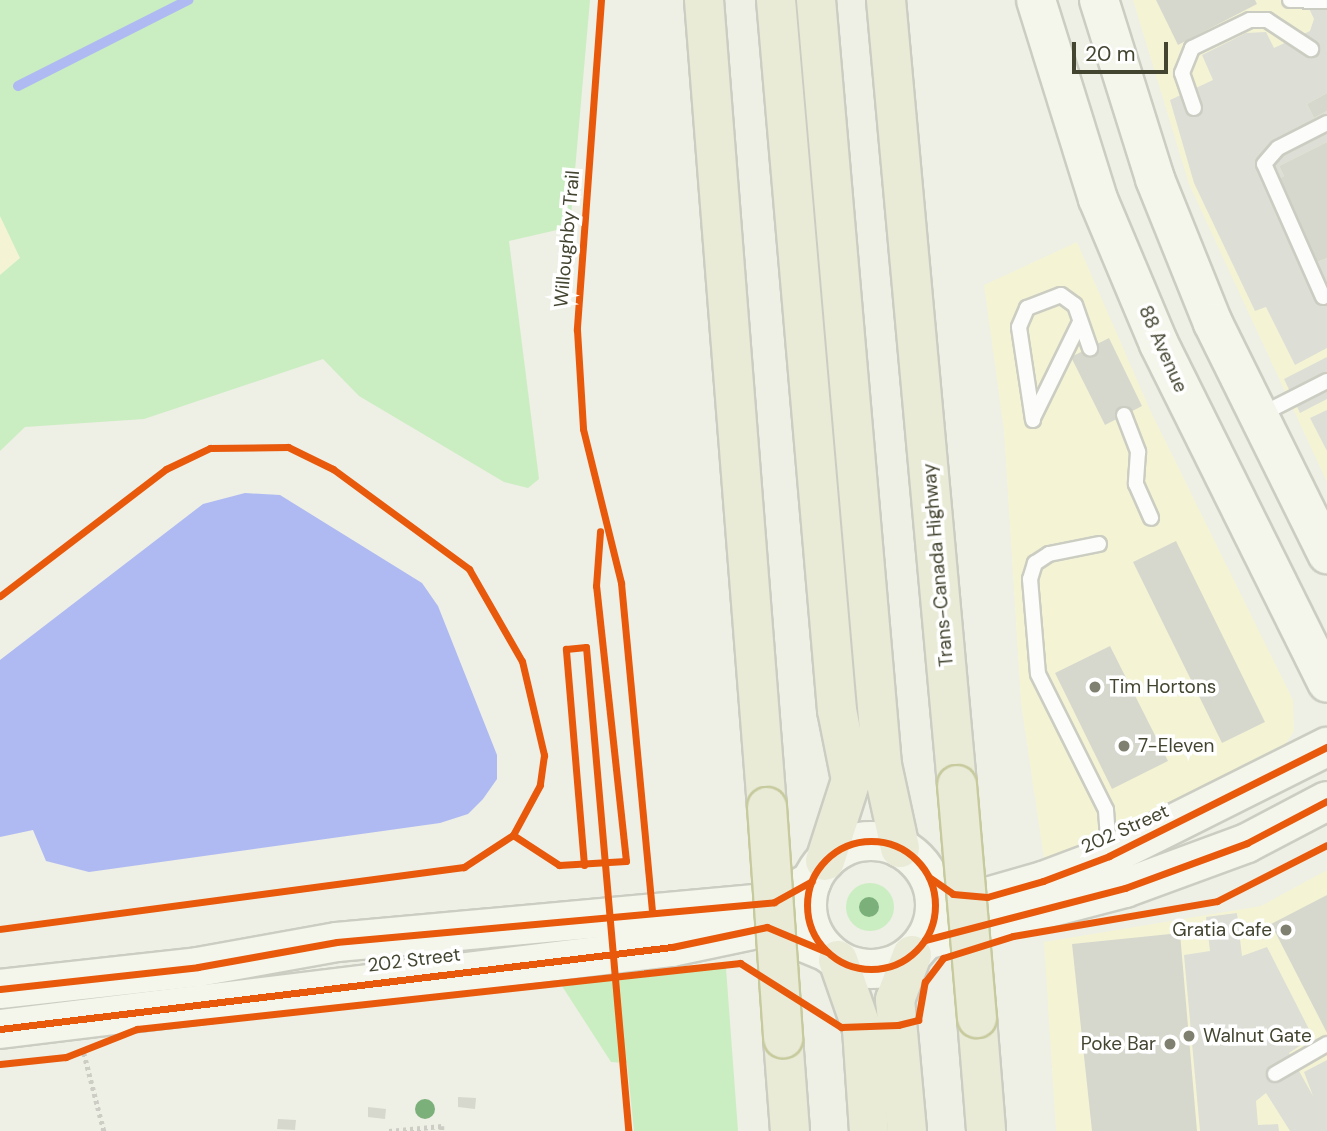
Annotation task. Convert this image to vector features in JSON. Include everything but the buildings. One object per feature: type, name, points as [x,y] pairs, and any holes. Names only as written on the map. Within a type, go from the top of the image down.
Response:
[{"type":"highway","points":[[682,0],[730,338]]},
{"type":"highway","points":[[704,0],[790,1131]]},
{"type":"highway","points":[[776,0],[837,710],[850,780],[818,871]]},
{"type":"highway","points":[[816,0],[882,765],[900,848]]},
{"type":"highway","name":"Trans-Canada Highway","points":[[887,0],[986,1131]]},
{"type":"highway","points":[[907,1131],[895,1000],[918,947]]},
{"type":"highway","points":[[832,956],[862,1029],[869,1131]]},
{"type":"main road","name":"88 Avenue","points":[[1036,0],[1098,199],[1154,332],[1327,683]]},
{"type":"main road","points":[[1099,0],[1154,179],[1258,416],[1327,554]]},
{"type":"main road","name":"202 Street","points":[[929,877],[953,894],[987,897],[1109,856],[1327,747]]},
{"type":"main road","points":[[918,947],[935,900],[929,877],[900,848],[861,842],[818,871],[809,923],[832,956],[875,969],[918,947],[1125,887],[1247,843],[1327,801]]},
{"type":"main road","name":"202 Street","points":[[0,989],[198,967],[337,942],[774,902],[818,871]]},
{"type":"main road","name":"202 Street","points":[[0,1029],[672,947],[767,928],[832,956]]},
{"type":"lane","points":[[1290,0],[1326,2]]},
{"type":"lane","points":[[1194,108],[1182,86],[1183,60],[1204,42],[1250,20],[1267,20],[1311,49]]},
{"type":"lane","points":[[1323,297],[1264,164],[1278,148],[1327,123]]},
{"type":"lane","points":[[1079,324],[1053,370],[1033,420],[1019,327],[1027,309],[1061,295],[1075,305],[1079,324],[1090,348]]},
{"type":"lane","points":[[1258,416],[1327,381]]},
{"type":"lane","points":[[1124,415],[1139,452],[1136,484],[1151,518]]},
{"type":"lane","points":[[1099,544],[1049,554],[1035,564],[1030,579],[1038,674],[1107,810],[1109,856]]},
{"type":"lane","points":[[1275,1073],[1327,1044]]},
{"type":"path","points":[[74,1053],[92,1043]]},
{"type":"path","points":[[82,1049],[104,1131]]},
{"type":"path","points":[[389,1131],[442,1126],[442,1131]]},
{"type":"shaded area","points":[[1133,0],[1327,0],[1327,482],[1189,184]]},
{"type":"shaded area","points":[[1305,0],[1327,0],[1327,93],[1307,104],[1314,118],[1327,111],[1327,142],[1279,166],[1284,176],[1277,180],[1317,262],[1327,258],[1327,348],[1295,365],[1266,307],[1255,311],[1194,183],[1170,100],[1213,80],[1202,55],[1246,33],[1266,32],[1274,48],[1310,31],[1314,19]]},
{"type":"shaded area","points":[[0,216],[20,258],[0,275]]},
{"type":"shaded area","points":[[1077,242],[1151,412],[1293,700],[1294,731],[1280,753],[1125,832],[1044,859],[1021,703],[1004,431],[984,285]]},
{"type":"shaded area","points":[[1327,357],[1327,399],[1300,413],[1284,379]]},
{"type":"shaded area","points":[[1327,410],[1327,451],[1310,418]]},
{"type":"shaded area","name":"Walnut Gate","points":[[1327,870],[1327,1131],[1056,1131],[1044,942],[1261,906]]},
{"type":"shaded area","points":[[1237,913],[1242,956],[1267,947],[1313,1037],[1289,1053],[1313,1096],[1304,1072],[1327,1060],[1327,1131],[1290,1131],[1266,1093],[1256,1101],[1258,1125],[1278,1124],[1279,1131],[1200,1131],[1184,955],[1210,951],[1206,917]]},
{"type":"green space","points":[[0,0],[590,0],[570,227],[509,241],[539,479],[528,488],[504,482],[359,396],[323,359],[144,419],[25,427],[0,451],[0,275],[20,258],[0,216]]},
{"type":"green space","points":[[870,883],[887,890],[894,907],[887,924],[870,931],[853,924],[846,907],[853,890]]},
{"type":"green space","points":[[726,968],[738,1131],[634,1131],[627,1063],[611,1062],[562,986]]},
{"type":"water","points":[[245,493],[280,495],[422,583],[438,606],[497,755],[497,779],[483,799],[468,814],[440,823],[89,872],[46,861],[33,830],[0,837],[0,660],[203,504]]},
{"type":"waterway","points":[[18,86],[188,0]]},
{"type":"cycle path","name":"Willoughby Trail","points":[[601,0],[577,330],[583,429],[621,583],[652,912]]},
{"type":"cycle path","points":[[0,596],[166,469],[210,448],[288,447],[333,469],[469,569],[522,661],[544,755],[540,785],[513,835],[464,867],[0,929]]},
{"type":"cycle path","points":[[513,835],[559,865],[626,861],[596,586],[600,531]]},
{"type":"cycle path","points":[[584,865],[566,649],[586,647],[628,1131]]},
{"type":"cycle path","points":[[929,877],[953,894],[987,897],[1043,881],[1109,856],[1327,747]]},
{"type":"cycle path","points":[[925,940],[1125,888],[1247,843],[1327,801]]},
{"type":"cycle path","points":[[871,841],[895,846],[916,860],[930,881],[935,905],[930,929],[916,950],[895,964],[871,969],[847,964],[826,950],[812,929],[807,905],[812,881],[826,860],[847,846],[871,841]]},
{"type":"cycle path","points":[[0,1064],[66,1057],[137,1029],[740,963],[841,1027],[898,1025],[918,1020],[925,982],[943,958],[1013,936],[1217,901],[1327,845]]},
{"type":"cycle path","points":[[0,989],[198,967],[337,942],[774,902],[812,881]]},
{"type":"cycle path","points":[[0,1029],[672,947],[767,927],[827,952]]},
{"type":"place","name":"Tim Hortons","points":[[1095,687]]},
{"type":"place","name":"7-Eleven","points":[[1124,746]]},
{"type":"place","name":"Gratia Cafe","points":[[1286,930]]},
{"type":"place","name":"Walnut Gate","points":[[1189,1036]]},
{"type":"place","name":"Poke Bar","points":[[1170,1044]]}]
